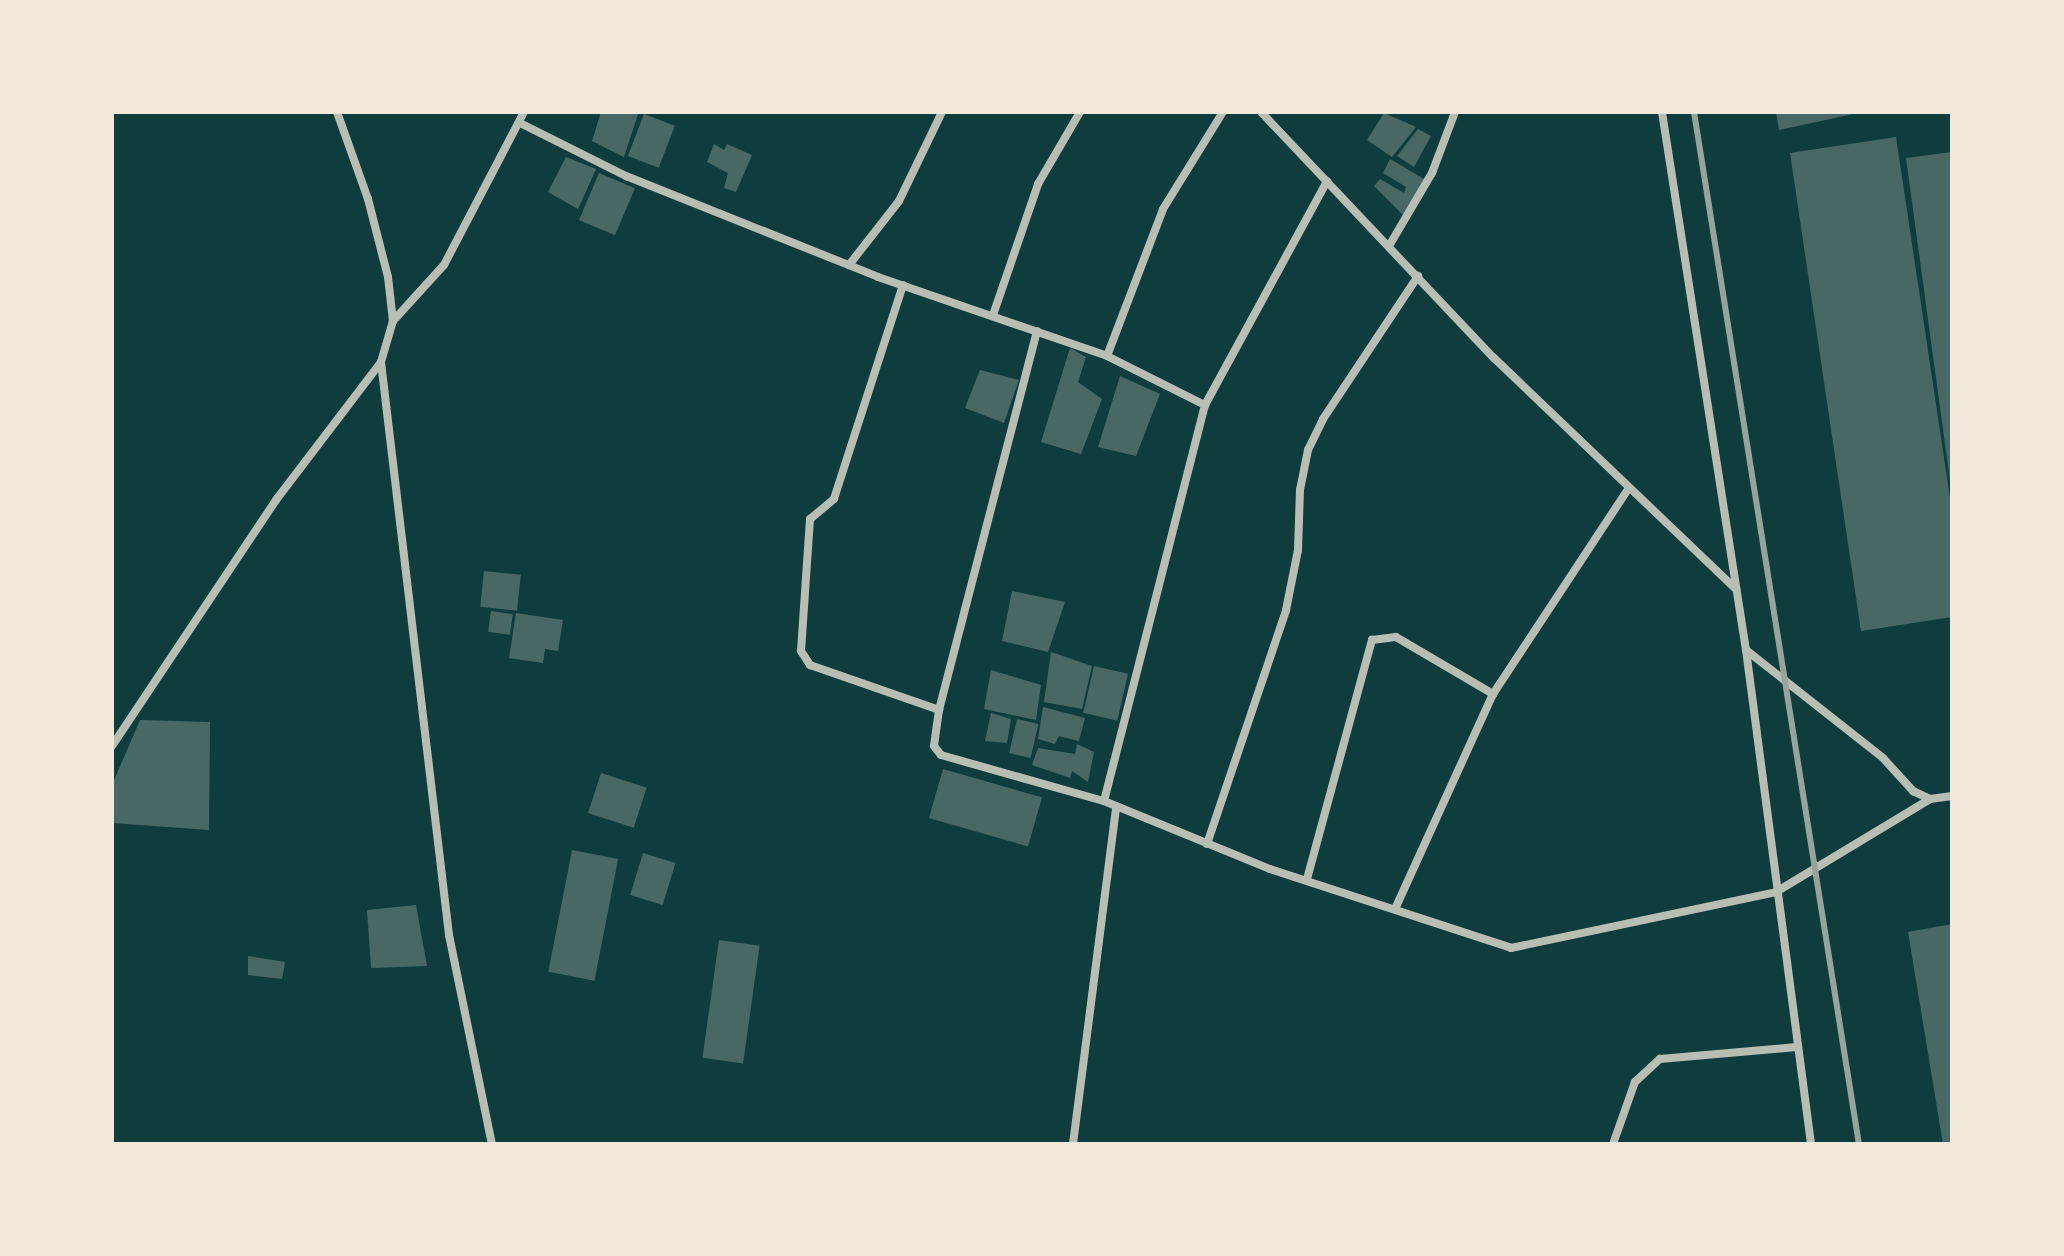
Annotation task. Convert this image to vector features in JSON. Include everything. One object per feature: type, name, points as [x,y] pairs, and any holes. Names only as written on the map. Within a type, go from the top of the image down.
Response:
[{"type":"street","points":[[337,112],[368,199],[393,321]]},
{"type":"street","points":[[112,746],[276,500],[381,362],[393,321],[444,265],[524,112]]},
{"type":"street","points":[[849,265],[899,201],[942,112]]},
{"type":"street","points":[[993,315],[1038,184],[1080,112]]},
{"type":"street","points":[[1107,356],[1163,209],[1223,112]]},
{"type":"street","points":[[1261,112],[1627,491],[1736,590]]},
{"type":"street","points":[[1389,246],[1432,173],[1455,112]]},
{"type":"street","points":[[1662,112],[1746,650],[1811,1144]]},
{"type":"street","points":[[520,123],[626,176],[849,265],[1107,356],[1205,405]]},
{"type":"street","points":[[1104,801],[1205,405],[1327,181]]},
{"type":"street","points":[[1207,844],[1286,610],[1298,550],[1300,490],[1308,450],[1323,419],[1418,276]]},
{"type":"street","points":[[903,285],[834,499],[810,519],[801,651],[810,665],[939,710]]},
{"type":"street","points":[[1037,331],[939,710],[934,746],[941,755],[1104,801],[1207,844],[1496,945],[1522,948],[1776,892],[1930,799],[1952,796]]},
{"type":"street","points":[[381,362],[449,935],[492,1144]]},
{"type":"street","points":[[1395,909],[1493,694],[1627,491]]},
{"type":"street","points":[[1307,879],[1372,640],[1396,637],[1493,694]]},
{"type":"street","points":[[1746,650],[1883,758],[1913,791],[1930,799]]},
{"type":"street","points":[[1073,1144],[1116,807]]},
{"type":"street","points":[[1613,1144],[1635,1082],[1660,1059],[1796,1047]]},
{"type":"building","points":[[601,112],[638,114],[624,157],[592,141]]},
{"type":"building","points":[[1776,112],[1857,112],[1858,113],[1779,130]]},
{"type":"building","points":[[1384,113],[1416,127],[1392,157],[1367,140]]},
{"type":"building","points":[[644,114],[675,126],[659,168],[628,156]]},
{"type":"building","points":[[1418,129],[1431,136],[1414,167],[1397,156]]},
{"type":"building","points":[[1896,137],[1952,511],[1952,617],[1861,631],[1790,153]]},
{"type":"building","points":[[714,144],[724,150],[727,144],[752,155],[736,192],[724,188],[728,173],[707,162]]},
{"type":"building","points":[[1952,152],[1952,481],[1950,481],[1906,158]]},
{"type":"building","points":[[566,157],[596,169],[578,209],[548,192]]},
{"type":"building","points":[[1390,159],[1424,179],[1404,216],[1374,186],[1380,179],[1404,193],[1406,187],[1383,173]]},
{"type":"building","points":[[599,173],[635,188],[615,235],[579,220]]},
{"type":"building","points":[[1070,348],[1086,357],[1078,382],[1102,399],[1081,454],[1041,442]]},
{"type":"building","points":[[980,370],[1019,380],[1004,423],[965,408]]},
{"type":"building","points":[[1120,376],[1160,394],[1136,456],[1098,447]]},
{"type":"building","points":[[484,571],[521,575],[517,611],[480,607]]},
{"type":"building","points":[[1012,591],[1065,602],[1048,652],[1002,641]]},
{"type":"building","points":[[491,611],[513,614],[510,635],[488,632]]},
{"type":"building","points":[[516,613],[563,620],[558,651],[545,649],[543,663],[509,658]]},
{"type":"building","points":[[1051,652],[1092,666],[1082,709],[1044,702]]},
{"type":"building","points":[[1094,666],[1128,674],[1117,721],[1083,713]]},
{"type":"building","points":[[991,670],[1041,685],[1036,720],[984,709]]},
{"type":"building","points":[[1043,707],[1085,718],[1079,741],[1059,736],[1055,744],[1038,739]]},
{"type":"building","points":[[991,713],[1011,719],[1007,743],[985,741]]},
{"type":"building","points":[[1017,719],[1038,724],[1031,758],[1009,753]]},
{"type":"building","points":[[140,720],[210,722],[209,830],[112,823],[112,785]]},
{"type":"building","points":[[1077,744],[1094,752],[1088,782],[1072,771],[1070,778],[1032,765],[1038,748],[1075,754]]},
{"type":"building","points":[[943,769],[1042,797],[1028,846],[929,818]]},
{"type":"building","points":[[601,773],[647,788],[634,828],[588,813]]},
{"type":"building","points":[[572,850],[618,859],[594,981],[548,972]]},
{"type":"building","points":[[643,853],[676,863],[663,905],[630,895]]},
{"type":"building","points":[[416,905],[427,966],[371,968],[367,910]]},
{"type":"building","points":[[1952,924],[1952,1144],[1943,1144],[1908,932]]},
{"type":"building","points":[[719,940],[760,946],[743,1064],[702,1058]]},
{"type":"building","points":[[248,956],[285,962],[282,979],[248,975]]},
{"type":"railway","points":[[1694,112],[1859,1144]]}]
